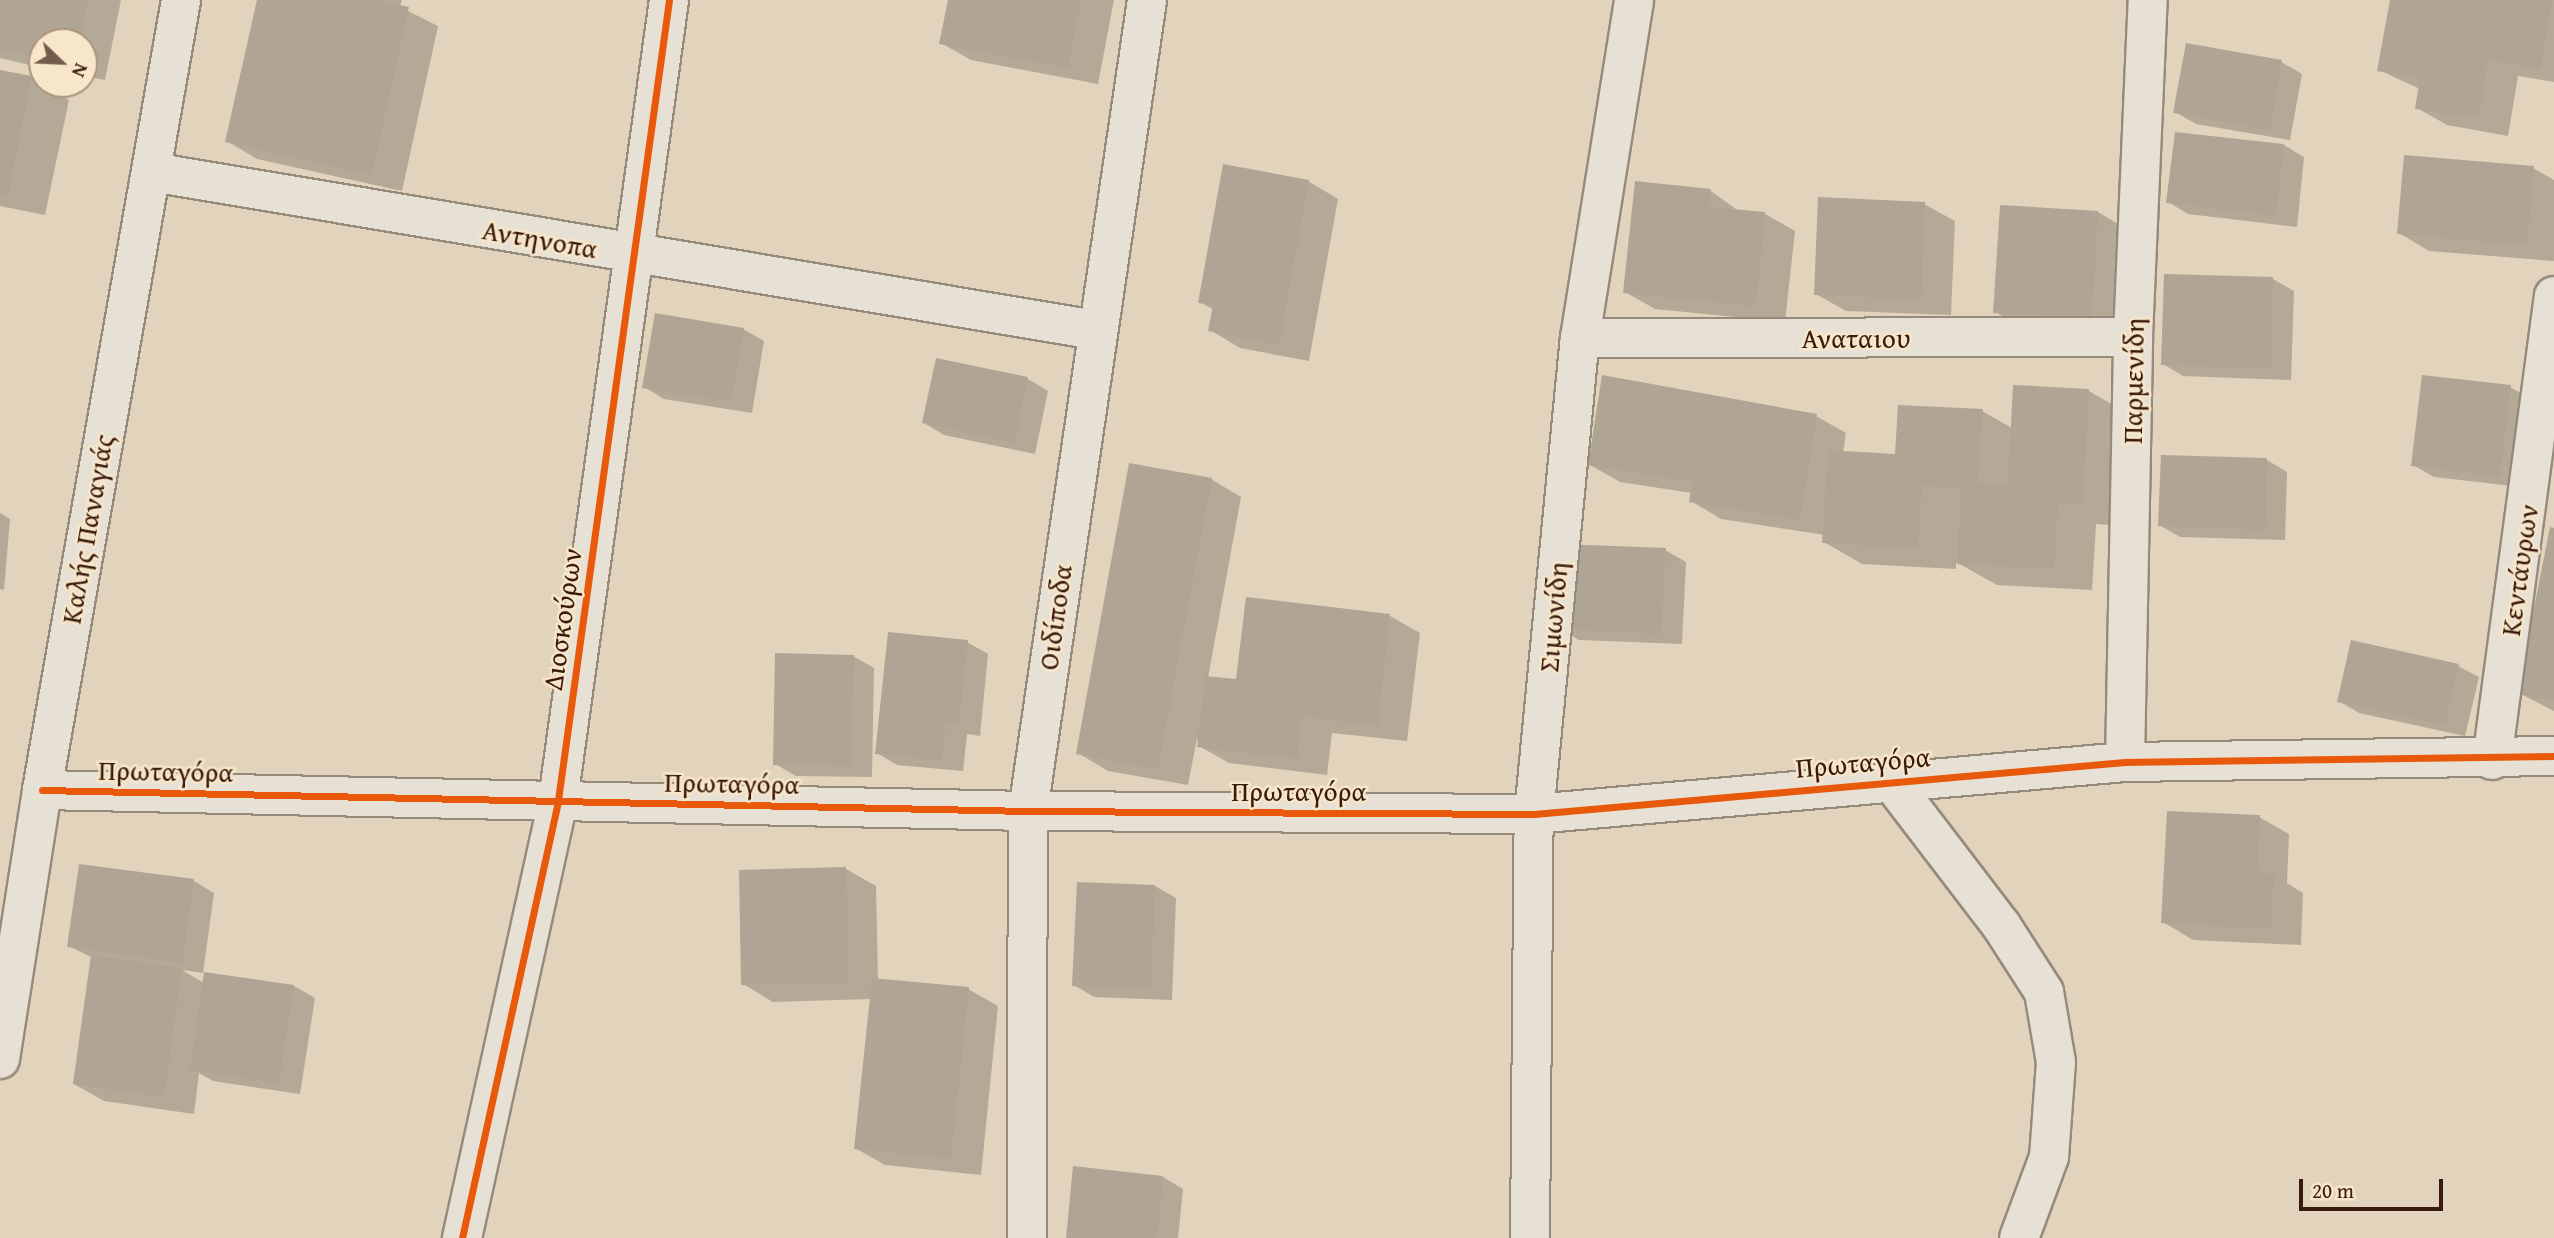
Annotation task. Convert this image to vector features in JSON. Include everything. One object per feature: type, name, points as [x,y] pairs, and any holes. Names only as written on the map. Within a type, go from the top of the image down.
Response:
[{"type":"street","name":"Καλής Παναγιάς","points":[[0,1059],[42,790],[181,0]]},
{"type":"street","name":"Διοσκούρων","points":[[462,1238],[558,800],[669,0]]},
{"type":"street","name":"Οιδίποδα","points":[[1027,1238],[1028,811],[1095,330],[1147,0]]},
{"type":"street","name":"Σιμωνίδη","points":[[1530,1238],[1534,814],[1580,338],[1634,0]]},
{"type":"street","name":"Παρμενίδη","points":[[2125,762],[2133,337],[2148,0]]},
{"type":"street","name":"Αντηνοπα","points":[[152,172],[634,255],[1095,330]]},
{"type":"street","name":"Κεντάυρων","points":[[2492,760],[2551,355],[2554,296]]},
{"type":"street","name":"Αναταιου","points":[[1580,338],[2133,337]]},
{"type":"street","name":"Πρωταγόρα","points":[[42,790],[1028,811],[1534,814],[1890,780],[2125,762],[2492,760],[2554,756]]},
{"type":"street","points":[[1890,780],[2001,925],[2044,992],[2056,1062],[2049,1157],[2019,1238]]},
{"type":"building","points":[[0,0],[88,0],[83,28],[28,28],[28,55],[0,49]]},
{"type":"building","points":[[257,0],[378,0],[409,7],[372,175],[225,142]]},
{"type":"building","points":[[948,0],[1081,0],[1068,68],[939,44]]},
{"type":"building","points":[[2390,0],[2552,0],[2541,69],[2488,60],[2478,119],[2415,109],[2420,78],[2377,71]]},
{"type":"building","points":[[2186,43],[2282,60],[2270,130],[2173,113]]},
{"type":"building","points":[[0,70],[28,75],[28,96],[8,195],[0,193]]},
{"type":"building","points":[[2175,132],[2284,144],[2276,216],[2166,203]]},
{"type":"building","points":[[2404,155],[2534,166],[2527,245],[2397,234]]},
{"type":"building","points":[[1223,164],[1309,180],[1279,345],[1208,331],[1213,305],[1198,303]]},
{"type":"building","points":[[1635,181],[1711,189],[1709,207],[1765,212],[1756,306],[1623,293]]},
{"type":"building","points":[[1818,197],[1925,202],[1921,299],[1814,295]]},
{"type":"building","points":[[2000,205],[2098,211],[2092,319],[1993,313]]},
{"type":"building","points":[[2164,274],[2273,277],[2271,369],[2161,365]]},
{"type":"building","points":[[655,313],[744,328],[731,402],[642,388]]},
{"type":"building","points":[[936,358],[1028,377],[1014,443],[922,423]]},
{"type":"building","points":[[1602,375],[1817,414],[1800,520],[1689,502],[1692,482],[1588,465]]},
{"type":"building","points":[[2422,375],[2511,385],[2500,476],[2411,466]]},
{"type":"building","points":[[2013,385],[2089,389],[2083,505],[2058,504],[2054,569],[1957,564],[1961,488],[1922,486],[1918,548],[1822,543],[1828,450],[1895,454],[1898,405],[1983,409],[1978,482],[2008,484]]},
{"type":"building","points":[[2161,455],[2267,458],[2265,530],[2158,526]]},
{"type":"building","points":[[1129,463],[1212,478],[1158,769],[1076,754]]},
{"type":"building","points":[[2550,527],[2554,528],[2554,701],[2517,694]]},
{"type":"building","points":[[1561,544],[1666,548],[1661,634],[1556,629]]},
{"type":"building","points":[[1246,597],[1390,614],[1378,725],[1302,717],[1297,759],[1197,747],[1205,676],[1236,679]]},
{"type":"building","points":[[888,632],[968,640],[959,725],[946,723],[942,761],[875,754]]},
{"type":"building","points":[[2351,640],[2459,664],[2445,725],[2337,702]]},
{"type":"building","points":[[775,653],[854,655],[852,766],[773,765]]},
{"type":"building","points":[[2167,811],[2260,815],[2257,873],[2274,874],[2271,929],[2161,923]]},
{"type":"building","points":[[79,864],[194,879],[182,963],[67,947]]},
{"type":"building","points":[[846,867],[849,983],[741,985],[739,870]]},
{"type":"building","points":[[1077,882],[1155,885],[1151,990],[1072,986]]},
{"type":"building","points":[[91,955],[182,968],[164,1097],[73,1084]]},
{"type":"building","points":[[204,972],[294,985],[279,1083],[190,1070]]},
{"type":"building","points":[[872,978],[969,987],[951,1159],[854,1149]]},
{"type":"building","points":[[1073,1166],[1163,1176],[1157,1238],[1066,1238]]},
{"type":"cycle path","points":[[462,1238],[558,800],[669,0]]},
{"type":"cycle path","points":[[42,790],[1028,811],[1534,814],[2125,762],[2554,756]]}]
